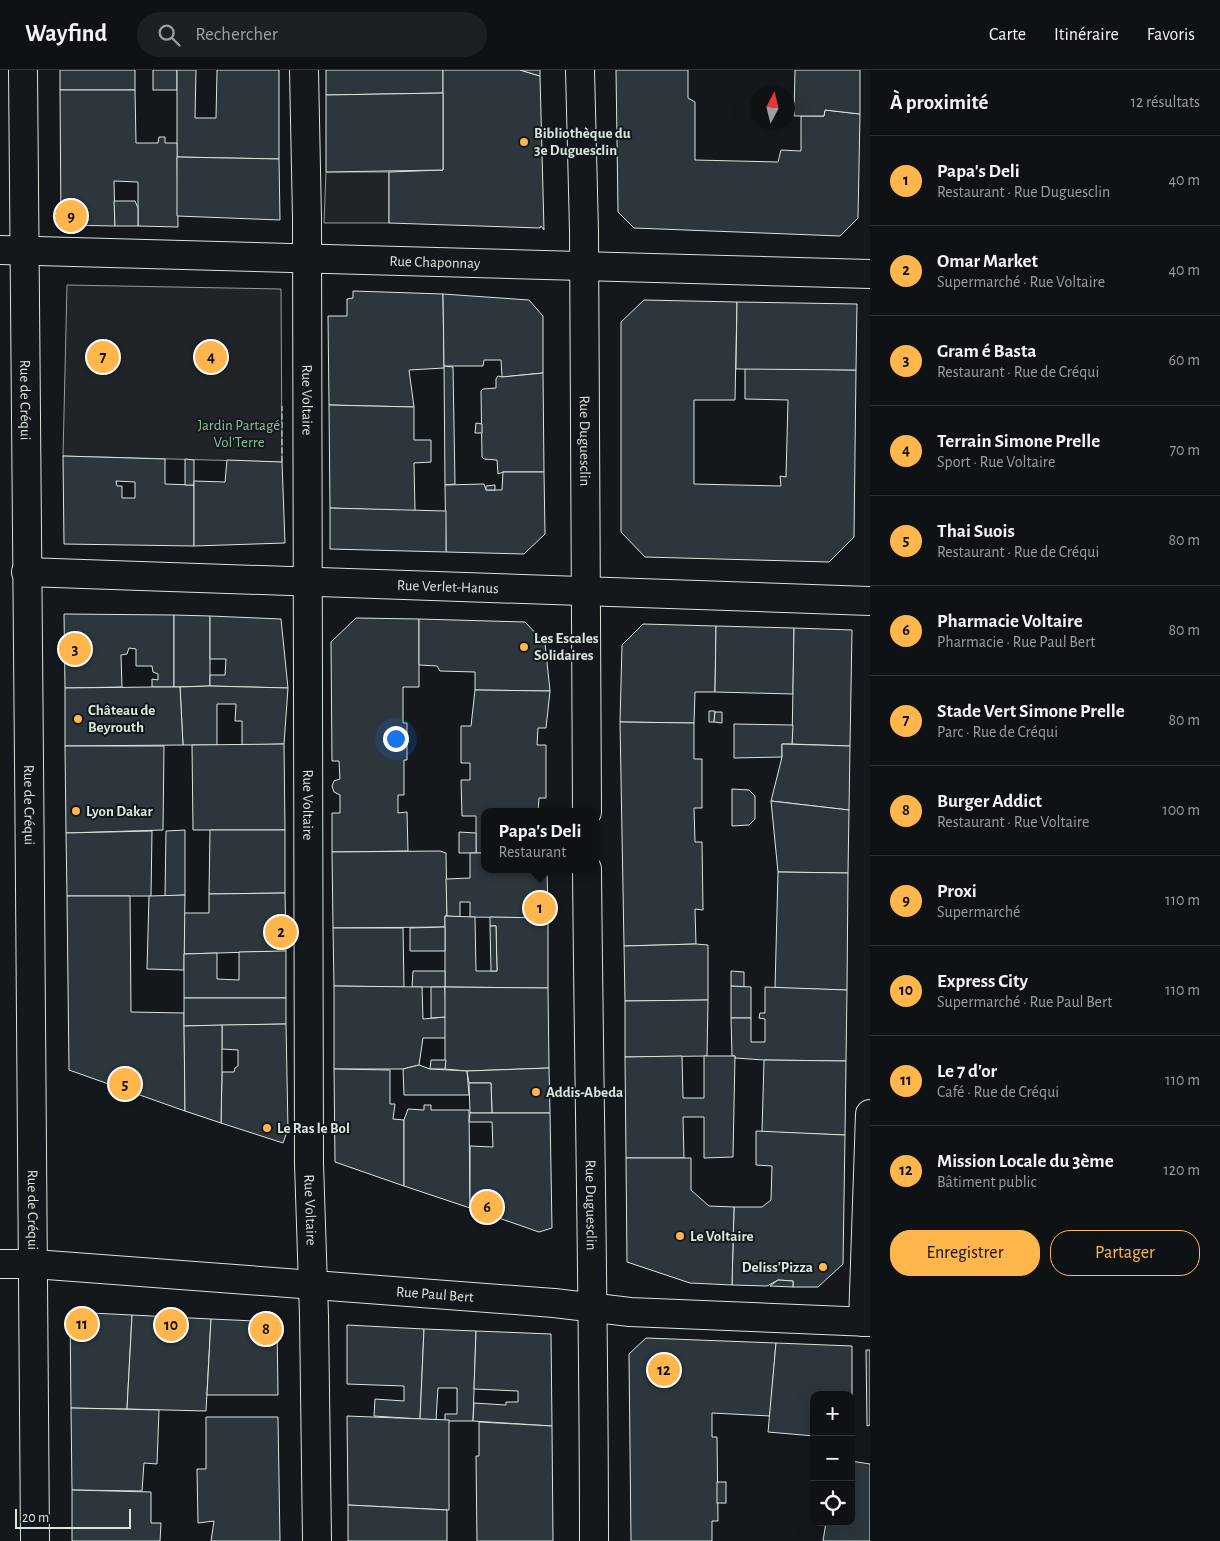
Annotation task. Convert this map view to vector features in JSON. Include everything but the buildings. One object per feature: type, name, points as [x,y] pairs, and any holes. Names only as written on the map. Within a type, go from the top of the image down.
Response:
[{"type":"street","name":"Rue de Créqui","points":[[23,70],[12,250],[28,531],[26,572],[33,1070],[35,1541]]},
{"type":"street","name":"Rue Voltaire","points":[[304,70],[307,258],[309,1154],[317,1541]]},
{"type":"street","name":"Rue Duguesclin","points":[[580,70],[584,266],[586,808]]},
{"type":"street","name":"Rue Chaponnay","points":[[12,250],[870,274]]},
{"type":"street","name":"Rue Verlet-Hanus","points":[[26,572],[870,601]]},
{"type":"street","name":"Rue Duguesclin","points":[[587,873],[594,1541]]},
{"type":"street","points":[[866,1322],[870,1114]]},
{"type":"street","name":"Rue Paul Bert","points":[[0,1264],[34,1264],[313,1284],[630,1312],[866,1322]]},
{"type":"green space","points":[[326,172],[389,172],[389,223],[324,223]]},
{"type":"green space","name":"Jardin Partagé Vol'Terre","points":[[67,285],[281,289],[282,462],[63,456]]},
{"type":"fence","points":[[282,406],[282,462]]},
{"type":"place","name":"Bibliothèque du 3e Duguesclin","points":[[524,142]]},
{"type":"place","name":"Proxi","points":[[71,216]]},
{"type":"place","name":"Stade Vert Simone Prelle","points":[[103,357]]},
{"type":"place","name":"Terrain Simone Prelle","points":[[211,357]]},
{"type":"place","name":"Les Escales Solidaires","points":[[524,647]]},
{"type":"place","name":"Gram é Basta","points":[[75,649]]},
{"type":"place","name":"Château de Beyrouth","points":[[78,719]]},
{"type":"place","name":"Lyon Dakar","points":[[76,811]]},
{"type":"place","name":"Papa's Deli","points":[[540,908]]},
{"type":"place","name":"Omar Market","points":[[281,932]]},
{"type":"place","name":"Thai Suois","points":[[125,1084]]},
{"type":"place","name":"Addis-Abeda","points":[[536,1092]]},
{"type":"place","name":"Le Ras le Bol","points":[[267,1128]]},
{"type":"place","name":"Pharmacie Voltaire","points":[[487,1207]]},
{"type":"place","name":"Le Voltaire","points":[[680,1236]]},
{"type":"place","name":"Deliss'Pizza","points":[[823,1267]]},
{"type":"place","name":"Le 7 d'or","points":[[82,1324]]},
{"type":"place","name":"Express City","points":[[171,1325]]},
{"type":"place","name":"Burger Addict","points":[[266,1329]]},
{"type":"place","name":"Mission Locale du 3ème","points":[[664,1370]]}]
